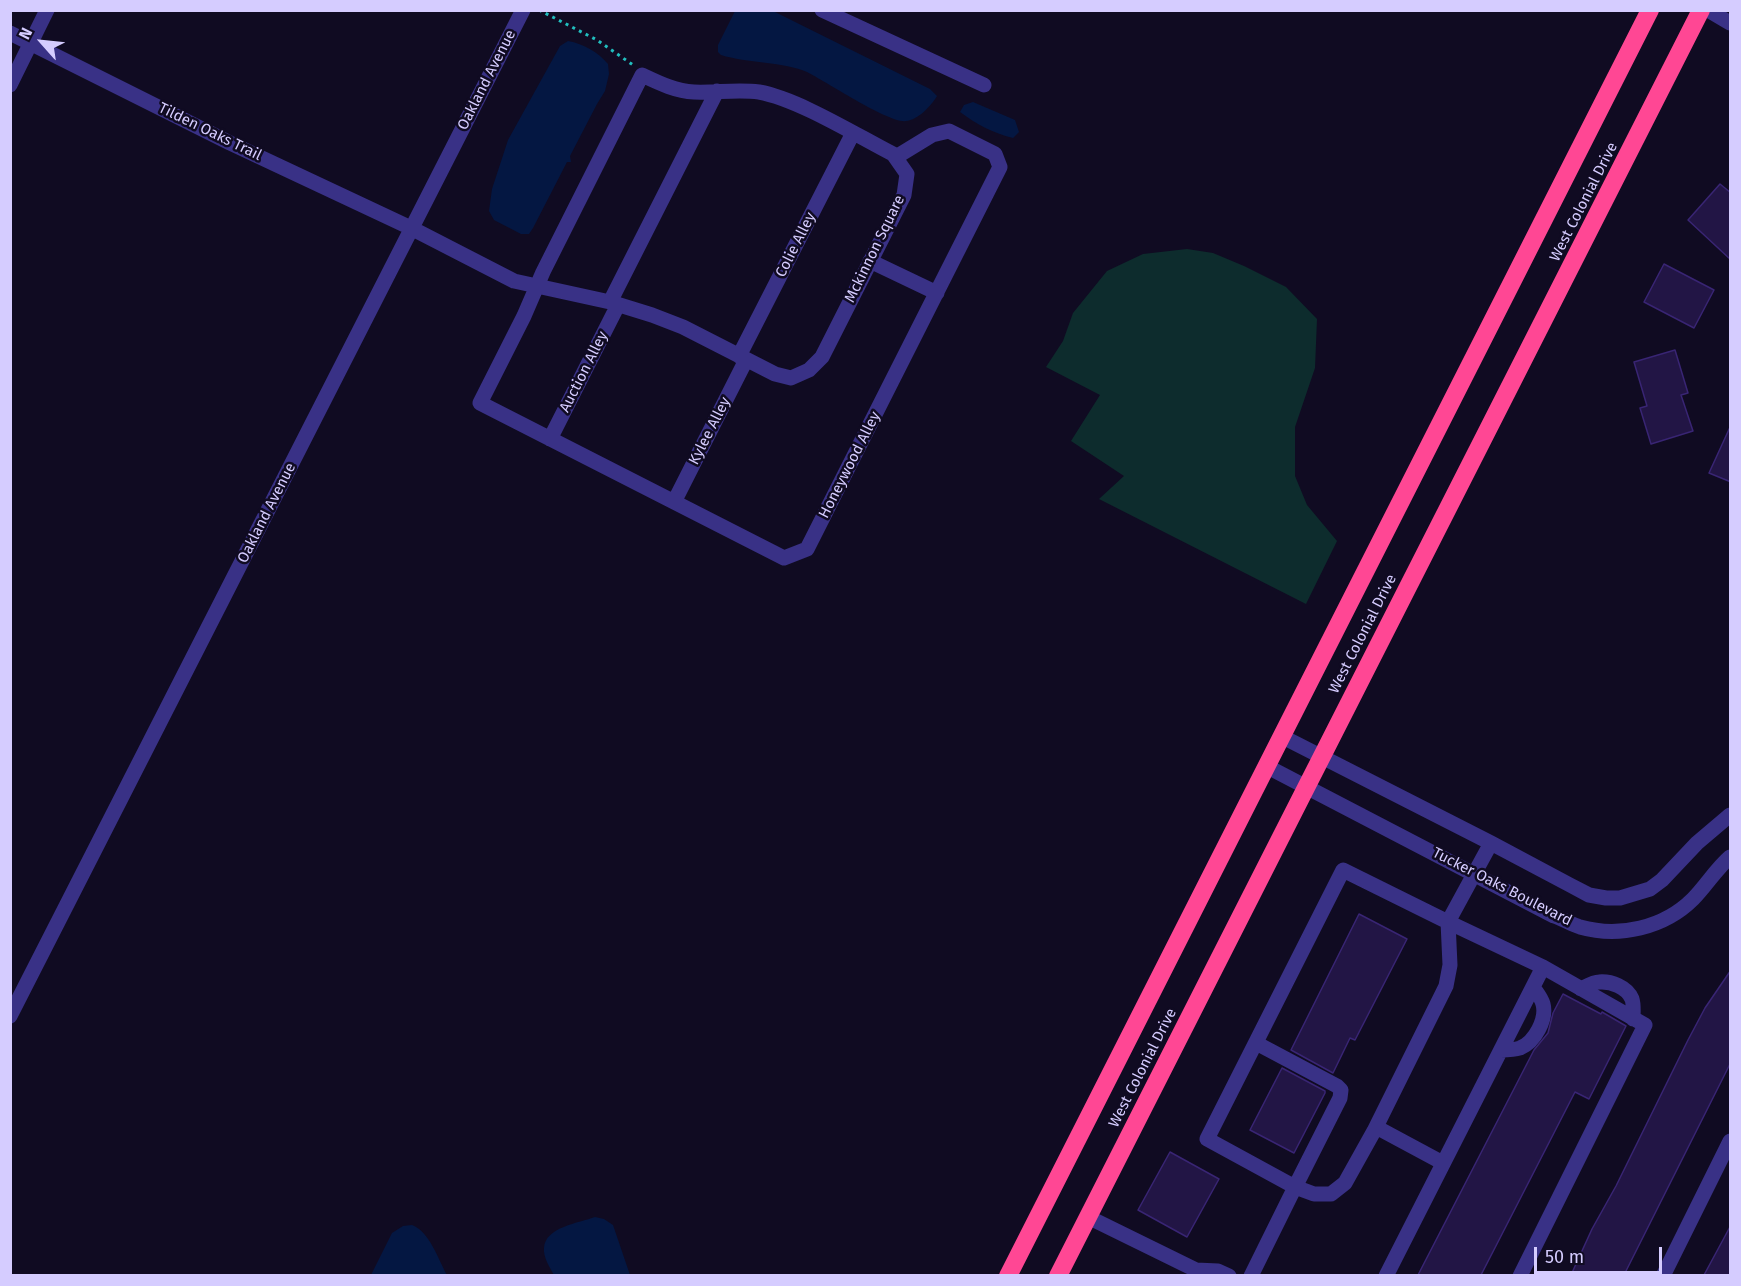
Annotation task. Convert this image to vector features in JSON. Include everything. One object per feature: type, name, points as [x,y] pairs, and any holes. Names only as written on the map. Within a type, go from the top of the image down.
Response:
[{"type":"highway","name":"West Colonial Drive","points":[[1008,1275],[1650,10]]},
{"type":"highway","name":"West Colonial Drive","points":[[1058,1275],[1701,10]]},
{"type":"street","points":[[10,85],[48,10]]},
{"type":"street","name":"Oakland Avenue","points":[[10,1016],[523,10]]},
{"type":"street","points":[[822,10],[984,86]]},
{"type":"street","points":[[1708,10],[1731,23]]},
{"type":"street","name":"Tilden Oaks Trail","points":[[10,33],[220,138],[411,228]]},
{"type":"street","points":[[536,285],[642,75],[673,89],[695,92],[717,90],[759,92],[796,104],[893,154],[896,158]]},
{"type":"street","name":"Auction Alley","points":[[550,439],[717,90]]},
{"type":"street","name":"Honeywood Alley","points":[[536,285],[524,316],[480,403],[784,558],[807,549],[1000,167],[995,154],[950,131],[932,135],[896,158]]},
{"type":"street","name":"Colie Alley","points":[[742,358],[853,133]]},
{"type":"street","name":"Mckinnon Square","points":[[411,228],[514,281],[614,304],[682,327],[775,374],[791,378],[809,370],[822,357],[904,195],[907,174],[896,158]]},
{"type":"street","points":[[870,261],[937,293]]},
{"type":"street","name":"Kylee Alley","points":[[674,502],[742,358]]},
{"type":"street","points":[[1281,736],[1589,895],[1606,898],[1620,898],[1650,889],[1662,880],[1697,843],[1731,815]]},
{"type":"street","name":"Tucker Oaks Boulevard","points":[[1266,766],[1554,916],[1579,926],[1614,932],[1636,930],[1657,922],[1677,912],[1693,899],[1731,857]]},
{"type":"street","points":[[1491,843],[1448,922],[1450,965],[1446,986],[1376,1127],[1345,1183],[1331,1194],[1319,1195],[1295,1187],[1207,1139],[1343,870],[1448,922],[1543,967],[1645,1025],[1520,1275]]},
{"type":"street","points":[[1386,1275],[1543,967]]},
{"type":"street","points":[[1581,989],[1598,981],[1620,986],[1632,999],[1633,1019]]},
{"type":"street","points":[[1501,1050],[1518,1049],[1526,1045],[1540,1025],[1544,1012],[1543,1003],[1533,987]]},
{"type":"street","points":[[1251,1275],[1340,1098],[1341,1090],[1256,1043]]},
{"type":"street","points":[[1376,1127],[1443,1162]]},
{"type":"street","points":[[1663,1275],[1731,1141]]},
{"type":"street","points":[[1088,1217],[1196,1270],[1218,1271],[1229,1275]]},
{"type":"path","points":[[539,10],[597,40],[635,66],[642,75]]},
{"type":"green space","points":[[1187,249],[1213,253],[1286,287],[1317,319],[1315,368],[1295,427],[1295,476],[1307,505],[1337,541],[1306,604],[1099,499],[1124,476],[1071,441],[1100,395],[1046,367],[1063,341],[1073,313],[1107,271],[1143,254]]},
{"type":"water","points":[[735,11],[773,11],[930,89],[937,96],[920,115],[911,120],[898,120],[872,109],[807,72],[788,66],[721,55],[718,52],[718,45]]},
{"type":"water","points":[[568,41],[590,49],[608,64],[609,74],[605,91],[570,156],[571,162],[567,162],[533,228],[529,234],[521,234],[494,220],[489,211],[492,189],[508,140],[560,46]]},
{"type":"water","points":[[973,102],[1015,120],[1019,132],[1013,138],[1006,136],[985,128],[960,112],[964,105]]},
{"type":"water","points":[[595,1217],[604,1219],[613,1225],[630,1275],[554,1275],[547,1262],[544,1248],[550,1235],[564,1227]]},
{"type":"water","points":[[412,1225],[429,1240],[447,1275],[371,1275],[392,1233],[403,1226]]},
{"type":"building","points":[[1720,184],[1731,193],[1731,260],[1688,220]]},
{"type":"building","points":[[1664,264],[1714,290],[1694,328],[1644,302]]},
{"type":"building","points":[[1675,350],[1688,393],[1681,395],[1693,431],[1651,444],[1640,408],[1647,406],[1634,362]]},
{"type":"building","points":[[1731,425],[1731,482],[1709,473]]},
{"type":"building","points":[[1359,914],[1407,939],[1355,1040],[1350,1038],[1333,1073],[1291,1050]]},
{"type":"building","points":[[1731,970],[1731,1062],[1624,1275],[1571,1275],[1688,1040],[1705,1008]]},
{"type":"building","points":[[1563,994],[1626,1026],[1589,1099],[1575,1092],[1481,1275],[1418,1275],[1534,1050],[1548,1033],[1553,1013]]},
{"type":"building","points":[[1282,1068],[1325,1091],[1294,1153],[1250,1130]]},
{"type":"building","points":[[1170,1152],[1219,1179],[1187,1237],[1138,1210]]},
{"type":"building","points":[[1731,1225],[1731,1275],[1704,1275]]}]
